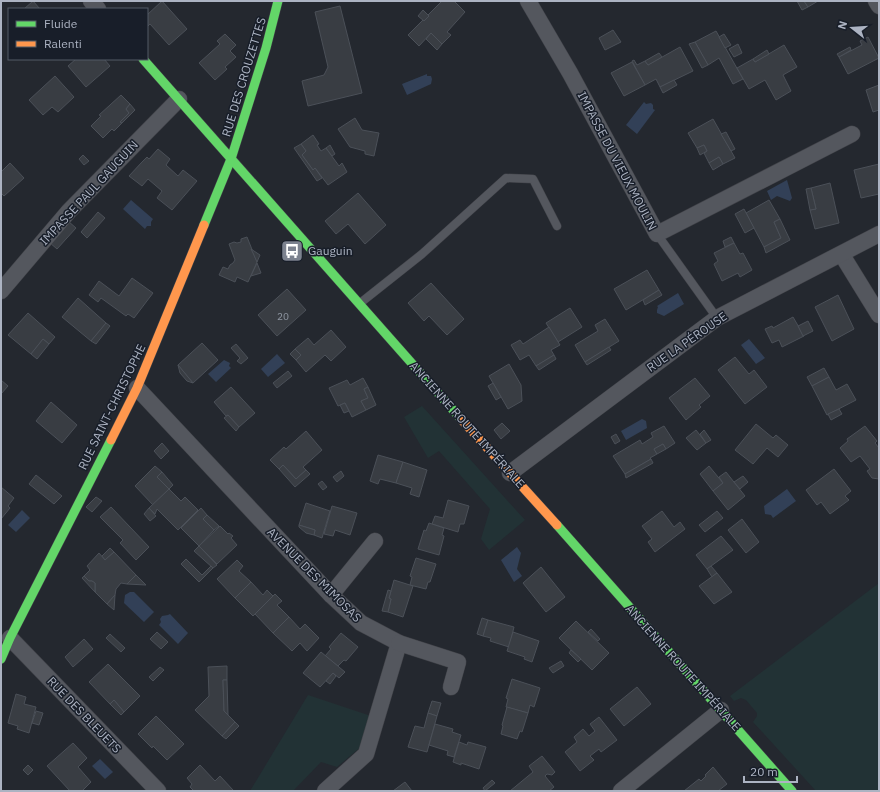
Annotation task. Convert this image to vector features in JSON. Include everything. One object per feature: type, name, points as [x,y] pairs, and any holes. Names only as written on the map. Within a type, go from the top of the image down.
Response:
[{"type":"street","name":"RUE DES CROUZETTES","points":[[232,159],[264,56],[278,1]]},
{"type":"street","name":"IMPASSE DU VIEUX MOULIN","points":[[528,1],[570,73],[657,234],[852,134]]},
{"type":"street","points":[[876,1],[879,6]]},
{"type":"street","name":"ANCIENNE ROUTE IMPÉRIALE","points":[[144,60],[486,449],[510,473],[792,791]]},
{"type":"street","name":"IMPASSE PAUL GAUGUIN","points":[[1,291],[69,211],[179,99]]},
{"type":"street","name":"RUE SAINT-CHRISTOPHE","points":[[1,659],[10,638],[137,388],[232,159]]},
{"type":"street","name":"RUE LA PÉROUSE","points":[[510,473],[717,318],[842,255],[879,234]]},
{"type":"street","points":[[842,255],[879,316]]},
{"type":"street","name":"AVENUE DES MIMOSAS","points":[[137,388],[331,595],[361,623],[398,643],[458,662],[451,687]]},
{"type":"street","points":[[331,595],[375,541]]},
{"type":"street","name":"RUE DES BLEUETS","points":[[10,638],[158,791]]},
{"type":"street","points":[[325,791],[366,754],[398,643]]},
{"type":"street","points":[[621,791],[721,710]]},
{"type":"lane","points":[[359,304],[422,254],[506,178],[533,179],[557,226]]},
{"type":"lane","points":[[657,234],[717,318]]},
{"type":"shaded area","points":[[422,406],[525,520],[489,550],[481,539],[490,509],[439,451],[428,458],[404,417]]},
{"type":"shaded area","points":[[879,583],[879,791],[816,791],[753,722],[757,716],[757,713],[746,700],[741,698],[734,701],[730,696]]},
{"type":"shaded area","points":[[308,695],[371,716],[362,746],[337,767],[321,762],[293,791],[250,791]]},
{"type":"water","points":[[427,74],[427,76],[431,76],[431,84],[407,95],[402,84]]},
{"type":"water","points":[[644,102],[646,104],[651,103],[653,105],[653,109],[655,110],[637,134],[626,125]]},
{"type":"water","points":[[787,180],[792,198],[790,201],[777,196],[771,200],[767,191]]},
{"type":"water","points":[[131,200],[153,219],[151,226],[147,226],[145,229],[123,209]]},
{"type":"water","points":[[678,293],[684,304],[664,316],[657,313],[657,306]]},
{"type":"water","points":[[749,339],[765,358],[756,364],[741,345]]},
{"type":"water","points":[[277,354],[285,363],[268,377],[261,369]]},
{"type":"water","points":[[224,360],[230,363],[229,366],[231,368],[216,382],[208,374]]},
{"type":"water","points":[[642,419],[646,421],[647,428],[626,440],[621,431]]},
{"type":"water","points":[[787,489],[796,501],[773,518],[771,515],[765,514],[764,506]]},
{"type":"water","points":[[22,510],[30,518],[16,532],[8,525]]},
{"type":"water","points":[[517,547],[521,553],[517,569],[522,576],[514,582],[501,560]]},
{"type":"water","points":[[130,592],[134,592],[154,612],[144,622],[124,603],[125,595]]},
{"type":"water","points":[[170,614],[188,633],[178,644],[159,625],[162,616]]},
{"type":"water","points":[[100,759],[113,772],[105,779],[92,766]]},
{"type":"building","points":[[33,1],[39,8],[25,8]]},
{"type":"building","points":[[162,1],[187,29],[169,45],[150,24],[148,26],[148,14]]},
{"type":"building","points":[[442,1],[454,1],[465,12],[447,32],[451,35],[442,44],[431,33],[419,46],[408,35]]},
{"type":"building","points":[[797,1],[804,1],[808,7],[802,10]]},
{"type":"building","points":[[804,1],[818,1],[808,7]]},
{"type":"building","points":[[340,6],[362,93],[308,106],[302,81],[324,75],[328,67],[315,12]]},
{"type":"building","points":[[423,10],[429,16],[424,21],[418,16]]},
{"type":"building","points":[[613,30],[621,42],[605,50],[599,38]]},
{"type":"building","points":[[716,31],[743,79],[733,84],[719,58],[708,65],[695,42]]},
{"type":"building","points":[[431,33],[442,44],[437,50],[426,39]]},
{"type":"building","points":[[225,34],[236,45],[230,51],[236,57],[225,67],[227,69],[215,80],[199,63],[220,44],[217,41]]},
{"type":"building","points":[[724,34],[731,45],[725,48],[719,37]]},
{"type":"building","points":[[868,37],[879,58],[848,74],[839,57],[862,45],[860,41]]},
{"type":"building","points":[[695,42],[708,65],[702,68],[689,44]]},
{"type":"building","points":[[738,44],[742,53],[734,57],[729,49]]},
{"type":"building","points":[[784,45],[797,67],[783,75],[791,91],[776,100],[765,80],[749,89],[737,68],[753,59],[755,62]]},
{"type":"building","points":[[680,47],[693,71],[660,87],[656,79],[645,85],[632,61],[634,60],[637,65],[645,61],[648,65]]},
{"type":"building","points":[[850,47],[851,50],[839,57],[837,54]]},
{"type":"building","points":[[767,50],[769,54],[755,62],[753,59]]},
{"type":"building","points":[[659,53],[662,57],[648,65],[645,61]]},
{"type":"building","points":[[75,60],[105,60],[110,66],[86,87],[68,66]]},
{"type":"building","points":[[632,62],[645,85],[624,96],[611,73]]},
{"type":"building","points":[[55,76],[74,97],[58,112],[52,107],[43,115],[29,100]]},
{"type":"building","points":[[674,80],[677,85],[663,93],[660,87]]},
{"type":"building","points":[[879,85],[879,110],[873,112],[866,90]]},
{"type":"building","points":[[121,95],[130,104],[126,109],[129,113],[114,131],[112,129],[103,138],[91,126],[101,116],[99,115]]},
{"type":"building","points":[[130,104],[135,110],[122,123],[120,122],[129,113],[126,109]]},
{"type":"building","points":[[355,118],[362,130],[379,133],[374,156],[365,154],[365,151],[350,147],[338,129]]},
{"type":"building","points":[[713,119],[735,158],[723,164],[719,157],[709,163],[704,153],[707,151],[704,145],[697,148],[688,133]]},
{"type":"building","points":[[726,132],[735,149],[731,151],[721,134]]},
{"type":"building","points":[[313,135],[319,144],[317,145],[321,151],[326,148],[339,166],[342,163],[347,172],[328,185],[315,168],[313,170],[302,155],[306,151],[301,144]]},
{"type":"building","points":[[301,144],[306,151],[302,155],[313,170],[315,168],[322,178],[317,181],[294,148]]},
{"type":"building","points":[[330,145],[335,154],[332,156],[326,148]]},
{"type":"building","points":[[704,145],[707,151],[700,155],[697,148]]},
{"type":"building","points":[[158,149],[170,159],[166,165],[178,176],[183,170],[197,181],[172,210],[157,198],[162,191],[148,179],[142,186],[129,176],[147,157],[149,159]]},
{"type":"building","points":[[83,155],[89,161],[84,165],[79,159]]},
{"type":"building","points":[[719,157],[723,164],[713,170],[709,163]]},
{"type":"building","points":[[10,163],[24,178],[4,196],[1,193],[1,172]]},
{"type":"building","points":[[879,164],[879,194],[861,198],[854,170]]},
{"type":"building","points":[[830,183],[839,223],[815,229],[810,210],[816,209],[811,188]]},
{"type":"building","points":[[811,188],[816,209],[810,210],[806,189]]},
{"type":"building","points":[[358,193],[386,225],[365,244],[348,224],[336,234],[325,221]]},
{"type":"building","points":[[769,200],[780,219],[774,222],[781,238],[764,247],[746,213]]},
{"type":"building","points":[[744,209],[754,228],[745,233],[735,214]]},
{"type":"building","points":[[98,212],[105,218],[87,238],[81,232]]},
{"type":"building","points":[[780,219],[790,240],[766,253],[764,247],[781,238],[774,222]]},
{"type":"building","points":[[68,221],[76,228],[57,249],[49,242]]},
{"type":"building","points":[[247,237],[257,262],[248,282],[237,277],[235,282],[219,275],[223,267],[228,269],[235,260],[229,244],[241,242],[241,239]]},
{"type":"building","points":[[731,237],[734,243],[725,247],[723,241]]},
{"type":"building","points":[[734,243],[740,254],[743,253],[752,270],[740,277],[738,273],[722,281],[714,264],[718,261],[714,253]]},
{"type":"building","points":[[251,249],[260,255],[257,262],[253,253]]},
{"type":"building","points":[[257,263],[261,273],[251,276]]},
{"type":"building","points":[[647,270],[659,290],[626,310],[614,289]]},
{"type":"building","points":[[132,278],[153,293],[134,318],[128,314],[126,316],[101,298],[98,302],[89,295],[99,281],[119,296]]},
{"type":"building","points":[[431,283],[464,319],[447,335],[429,316],[424,321],[408,303]]},
{"type":"building","points":[[287,289],[306,310],[277,336],[258,315]]},
{"type":"building","points":[[659,290],[662,295],[645,305],[643,300]]},
{"type":"building","points":[[838,295],[854,329],[832,341],[815,307]]},
{"type":"building","points":[[78,298],[106,323],[91,341],[62,317]]},
{"type":"building","points":[[570,308],[582,327],[558,342],[546,323]]},
{"type":"building","points":[[28,313],[55,337],[49,344],[43,339],[31,354],[8,335]]},
{"type":"building","points":[[793,317],[804,336],[782,347],[779,340],[772,343],[765,329],[772,326],[773,328]]},
{"type":"building","points":[[605,319],[619,341],[585,362],[575,345],[598,331],[595,325]]},
{"type":"building","points":[[808,321],[813,331],[803,336],[798,326]]},
{"type":"building","points":[[106,323],[110,326],[96,344],[91,341]]},
{"type":"building","points":[[549,327],[560,345],[551,350],[554,355],[536,366],[529,355],[520,360],[511,345],[520,340],[523,344]]},
{"type":"building","points":[[331,330],[346,347],[331,361],[325,355],[306,372],[296,360],[301,355],[295,349],[308,338],[314,345]]},
{"type":"building","points":[[43,339],[49,344],[37,359],[31,354]]},
{"type":"building","points":[[202,343],[218,360],[193,383],[178,365]]},
{"type":"building","points":[[236,344],[248,358],[241,364],[237,361],[240,358],[231,348]]},
{"type":"building","points":[[609,347],[611,350],[587,365],[585,362]]},
{"type":"building","points":[[295,349],[301,355],[296,360],[290,354]]},
{"type":"building","points":[[554,355],[556,359],[539,370],[536,366]]},
{"type":"building","points":[[735,357],[749,374],[754,370],[767,387],[745,404],[718,370]]},
{"type":"building","points":[[509,364],[521,385],[522,401],[508,409],[489,376]]},
{"type":"building","points":[[178,365],[193,383],[187,381],[180,373]]},
{"type":"building","points":[[824,368],[829,377],[812,386],[807,377]]},
{"type":"building","points":[[288,371],[292,376],[277,388],[273,383]]},
{"type":"building","points":[[829,377],[836,390],[847,384],[856,400],[827,415],[812,386]]},
{"type":"building","points":[[363,378],[368,387],[364,389],[368,398],[361,401],[366,410],[352,417],[345,403],[338,406],[329,388],[347,380],[350,385]]},
{"type":"building","points":[[695,378],[710,396],[699,405],[701,407],[686,420],[669,398]]},
{"type":"building","points":[[1,380],[8,386],[1,394]]},
{"type":"building","points":[[493,383],[501,397],[496,400],[488,386]]},
{"type":"building","points":[[231,387],[255,413],[239,427],[228,415],[226,416],[214,402]]},
{"type":"building","points":[[368,387],[376,405],[366,410],[361,401],[368,398],[364,389]]},
{"type":"building","points":[[51,402],[77,425],[62,443],[36,421]]},
{"type":"building","points":[[345,403],[349,411],[344,413],[340,405]]},
{"type":"building","points":[[839,409],[842,414],[831,420],[828,414]]},
{"type":"building","points":[[228,415],[239,427],[236,431],[224,418]]},
{"type":"building","points":[[502,423],[510,431],[501,439],[494,430]]},
{"type":"building","points":[[756,424],[773,438],[776,435],[788,445],[778,457],[767,448],[753,464],[735,450]]},
{"type":"building","points":[[664,426],[675,443],[666,449],[663,444],[654,449],[657,454],[625,474],[613,456],[640,440],[642,444],[653,437],[651,433]]},
{"type":"building","points":[[865,426],[877,441],[875,443],[879,448],[879,479],[872,478],[867,471],[870,469],[860,456],[851,462],[840,448],[848,441],[847,439]]},
{"type":"building","points":[[696,430],[706,443],[697,450],[686,438]]},
{"type":"building","points":[[704,430],[711,440],[706,443],[700,434]]},
{"type":"building","points":[[306,431],[322,450],[303,467],[306,470],[296,479],[283,465],[279,469],[270,460],[284,447],[286,449]]},
{"type":"building","points":[[616,434],[620,441],[615,444],[611,437]]},
{"type":"building","points":[[162,443],[169,451],[161,459],[154,451]]},
{"type":"building","points":[[663,444],[666,449],[657,454],[654,449]]},
{"type":"building","points":[[378,455],[403,462],[396,483],[380,479],[378,484],[370,481]]},
{"type":"building","points":[[651,459],[653,463],[626,478],[625,474]]},
{"type":"building","points":[[403,462],[427,470],[419,497],[410,494],[412,488],[396,483]]},
{"type":"building","points":[[283,465],[296,479],[306,470],[310,474],[295,487],[279,469]]},
{"type":"building","points":[[155,466],[162,472],[157,477],[169,489],[153,505],[135,486]]},
{"type":"building","points":[[709,466],[723,483],[713,491],[700,474]]},
{"type":"building","points":[[834,469],[851,491],[845,496],[849,500],[830,514],[821,502],[817,505],[806,490]]},
{"type":"building","points":[[341,471],[344,476],[337,482],[333,477]]},
{"type":"building","points":[[162,472],[173,485],[169,489],[157,477]]},
{"type":"building","points":[[726,472],[745,496],[728,510],[713,491],[723,483],[719,477]]},
{"type":"building","points":[[36,475],[62,496],[54,504],[29,484]]},
{"type":"building","points":[[743,476],[748,482],[740,489],[734,482]]},
{"type":"building","points":[[322,481],[327,487],[323,490],[318,484]]},
{"type":"building","points":[[1,487],[14,498],[8,506],[10,508],[1,519]]},
{"type":"building","points":[[169,489],[181,501],[185,497],[198,510],[178,530],[157,509],[155,514],[149,508]]},
{"type":"building","points":[[96,497],[102,501],[92,512],[86,507]]},
{"type":"building","points":[[448,500],[469,506],[464,524],[460,524],[458,532],[432,524],[435,516],[443,518]]},
{"type":"building","points":[[306,503],[330,511],[322,538],[314,535],[315,530],[299,525]]},
{"type":"building","points":[[332,506],[357,513],[350,535],[335,530],[333,536],[324,534]]},
{"type":"building","points":[[111,507],[149,547],[136,560],[120,543],[123,540],[100,517]]},
{"type":"building","points":[[149,508],[156,516],[150,521],[144,514]]},
{"type":"building","points":[[201,508],[207,515],[203,519],[214,530],[199,546],[181,528]]},
{"type":"building","points":[[662,511],[674,527],[680,522],[685,529],[655,552],[648,542],[652,539],[642,526]]},
{"type":"building","points":[[717,511],[723,518],[705,532],[699,525]]},
{"type":"building","points":[[207,515],[219,526],[214,530],[203,519]]},
{"type":"building","points":[[742,519],[759,542],[746,553],[728,530]]},
{"type":"building","points":[[429,523],[444,528],[442,535],[444,536],[439,555],[418,549],[424,530],[426,531]]},
{"type":"building","points":[[299,525],[315,530],[314,535],[306,533],[299,527]]},
{"type":"building","points":[[220,526],[228,534],[229,533],[233,536],[231,538],[237,545],[217,564],[199,546]]},
{"type":"building","points":[[721,536],[733,550],[707,569],[696,555]]},
{"type":"building","points":[[199,546],[217,565],[213,568],[194,551]]},
{"type":"building","points":[[110,548],[114,552],[105,560],[102,556]]},
{"type":"building","points":[[114,552],[136,575],[127,584],[121,583],[116,589],[115,595],[107,604],[95,592],[95,583],[89,581],[84,576],[90,570],[87,566],[99,553],[105,560]]},
{"type":"building","points":[[416,558],[436,564],[426,589],[410,585],[412,577],[410,576]]},
{"type":"building","points":[[186,559],[202,575],[211,566],[213,568],[199,582],[181,564]]},
{"type":"building","points":[[237,560],[243,566],[239,571],[251,582],[235,598],[217,579]]},
{"type":"building","points":[[711,566],[717,573],[712,577],[707,569]]},
{"type":"building","points":[[541,567],[565,597],[546,612],[523,583]]},
{"type":"building","points":[[717,573],[732,592],[714,604],[699,586]]},
{"type":"building","points":[[136,575],[146,585],[127,584]]},
{"type":"building","points":[[84,576],[89,581],[95,583],[95,592],[82,578]]},
{"type":"building","points":[[394,580],[413,586],[403,617],[388,612],[391,599],[389,598]]},
{"type":"building","points":[[251,582],[263,595],[267,590],[273,596],[253,616],[235,598]]},
{"type":"building","points":[[388,590],[391,591],[389,598],[391,599],[388,612],[382,611]]},
{"type":"building","points":[[275,594],[282,601],[277,605],[289,617],[273,633],[255,614]]},
{"type":"building","points":[[115,595],[114,610],[107,604]]},
{"type":"building","points":[[289,617],[300,629],[305,624],[319,638],[307,651],[300,643],[292,651],[273,633]]},
{"type":"building","points":[[482,618],[488,620],[483,636],[477,634]]},
{"type":"building","points":[[488,620],[514,627],[509,647],[490,641],[491,638],[483,636]]},
{"type":"building","points":[[576,621],[609,653],[592,670],[559,638]]},
{"type":"building","points":[[591,629],[600,639],[598,641],[588,632]]},
{"type":"building","points":[[157,632],[168,642],[161,649],[150,639]]},
{"type":"building","points":[[513,632],[539,641],[532,662],[524,659],[525,657],[507,651]]},
{"type":"building","points":[[341,633],[358,647],[346,661],[344,660],[338,666],[325,656],[331,649],[329,647]]},
{"type":"building","points":[[110,634],[125,648],[121,652],[106,638]]},
{"type":"building","points":[[84,639],[93,649],[73,667],[65,657]]},
{"type":"building","points":[[571,650],[581,659],[578,662],[569,653]]},
{"type":"building","points":[[321,652],[345,672],[339,678],[333,673],[320,687],[303,673]]},
{"type":"building","points":[[561,661],[564,666],[553,673],[549,668]]},
{"type":"building","points":[[108,664],[140,696],[124,712],[114,700],[110,704],[89,682]]},
{"type":"building","points":[[227,666],[227,680],[223,680],[224,711],[235,722],[222,736],[195,710],[209,696],[208,667]]},
{"type":"building","points":[[160,667],[164,670],[153,681],[149,677]]},
{"type":"building","points":[[333,673],[336,676],[330,684],[326,681]]},
{"type":"building","points":[[512,679],[540,688],[534,707],[530,705],[528,713],[506,707],[508,699],[506,698]]},
{"type":"building","points":[[223,680],[227,680],[228,715],[224,711]]},
{"type":"building","points":[[637,687],[651,704],[624,726],[610,709]]},
{"type":"building","points":[[16,694],[26,697],[24,704],[36,707],[29,733],[17,729],[18,726],[8,723]]},
{"type":"building","points":[[114,700],[124,712],[121,715],[110,704]]},
{"type":"building","points":[[432,701],[441,703],[437,716],[428,713]]},
{"type":"building","points":[[507,707],[528,713],[522,732],[520,731],[517,739],[501,734]]},
{"type":"building","points":[[36,711],[43,713],[39,725],[32,723]]},
{"type":"building","points":[[428,713],[437,716],[427,752],[408,747],[415,726],[424,728]]},
{"type":"building","points":[[156,716],[184,744],[167,760],[138,734]]},
{"type":"building","points":[[599,717],[617,740],[601,752],[599,749],[590,756],[594,760],[580,771],[565,752],[577,742],[574,737],[583,729],[589,736],[595,731],[590,724]]},
{"type":"building","points":[[235,722],[239,726],[226,739],[222,736]]},
{"type":"building","points":[[435,724],[453,729],[452,732],[461,735],[454,757],[447,755],[448,751],[429,745]]},
{"type":"building","points":[[459,742],[467,745],[468,742],[486,747],[479,769],[453,762]]},
{"type":"building","points":[[73,743],[87,758],[78,767],[91,782],[82,791],[70,791],[47,766]]},
{"type":"building","points":[[542,756],[555,772],[552,775],[547,774],[545,776],[554,787],[549,791],[510,791],[533,772],[529,766]]},
{"type":"building","points":[[28,765],[33,770],[28,775],[23,770]]},
{"type":"building","points":[[200,765],[215,781],[220,776],[233,790],[194,791],[190,787],[192,784],[187,778]]},
{"type":"building","points":[[713,767],[727,784],[718,791],[684,791],[699,779],[701,781]]},
{"type":"building","points":[[492,780],[495,783],[485,791],[483,788]]},
{"type":"building","points":[[405,782],[412,791],[393,791]]},
{"type":"traffic: fast","points":[[204,225],[231,159],[266,48],[278,1]]},
{"type":"traffic: fast","points":[[144,60],[461,419]]},
{"type":"traffic: fast","points":[[1,659],[10,638],[111,440]]},
{"type":"traffic: fast","points":[[557,525],[792,791]]},
{"type":"traffic: slow","points":[[111,440],[137,388],[204,225]]},
{"type":"traffic: slow","points":[[461,419],[557,525]]},
{"type":"place","name":"Gauguin","points":[[292,251]]}]
